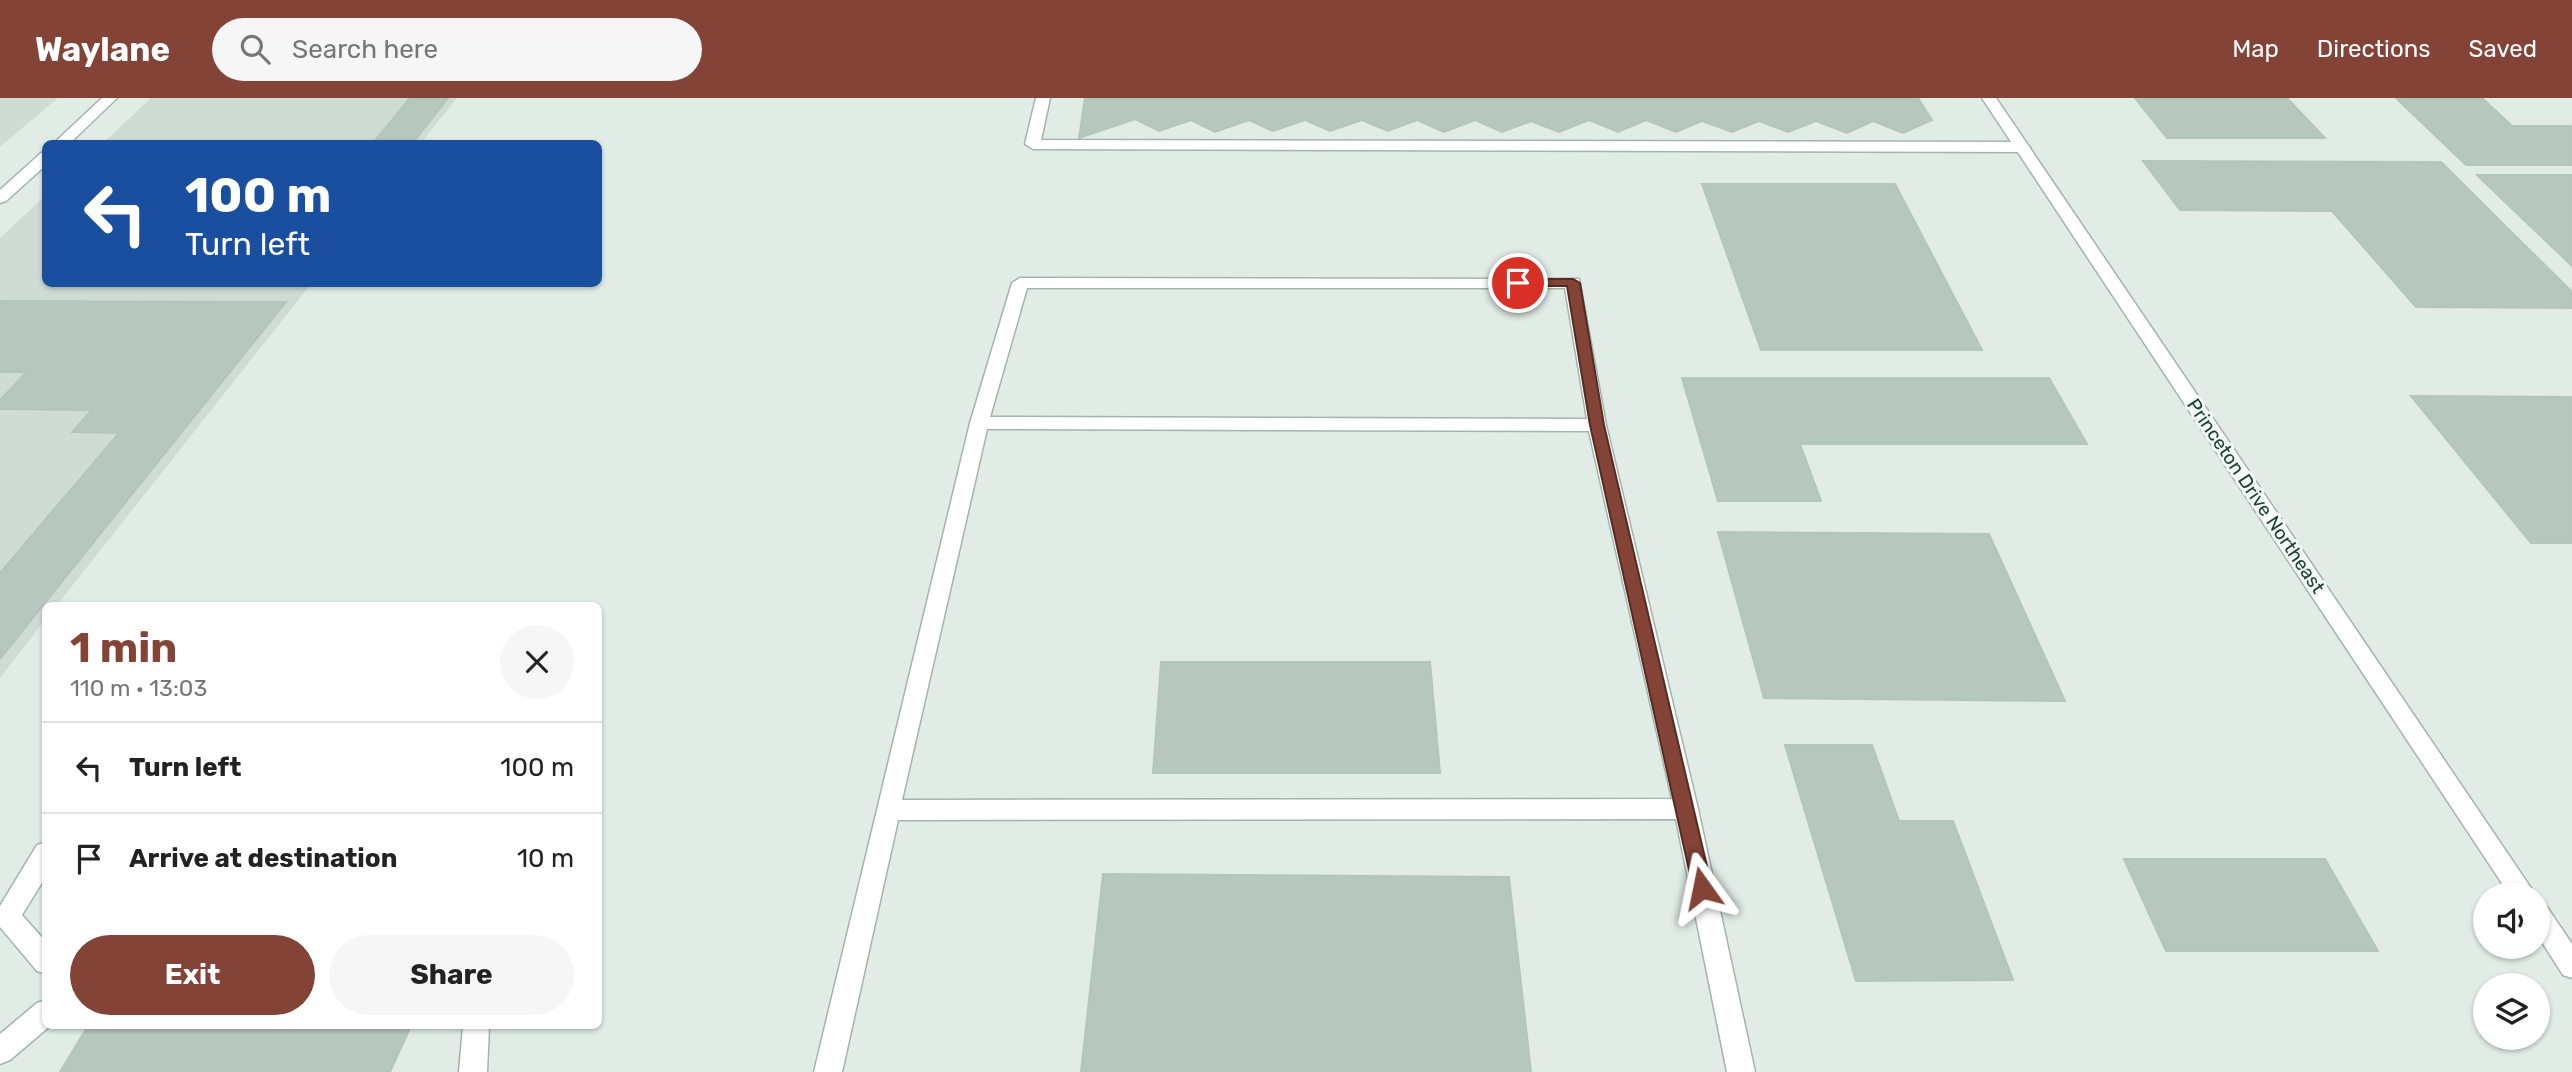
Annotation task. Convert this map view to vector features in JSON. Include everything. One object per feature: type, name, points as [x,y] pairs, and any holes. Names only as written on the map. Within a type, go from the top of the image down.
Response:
[{"type":"street","points":[[64,140],[110,98]]},
{"type":"street","points":[[1043,98],[1033,144],[2022,147]]},
{"type":"street","name":"Princeton Drive Northeast","points":[[1989,98],[2516,882]]},
{"type":"street","points":[[0,198],[42,160]]},
{"type":"street","points":[[828,1072],[979,423],[1020,284],[1573,283],[1597,425],[1686,808],[1741,1072]]},
{"type":"street","points":[[979,423],[1597,425]]},
{"type":"street","points":[[888,810],[1686,808]]},
{"type":"street","points":[[42,860],[7,917],[42,957]]},
{"type":"street","points":[[2550,933],[2572,967]]},
{"type":"street","points":[[0,1051],[42,1015]]},
{"type":"street","points":[[473,1072],[476,1029]]},
{"type":"shaded area","points":[[0,98],[58,98],[0,147]]},
{"type":"shaded area","points":[[151,98],[457,98],[423,140],[106,140]]},
{"type":"shaded area","points":[[42,199],[42,287],[309,287],[59,602],[42,602],[42,624],[0,678],[0,238]]},
{"type":"building","points":[[410,98],[448,98],[415,140],[376,140]]},
{"type":"building","points":[[1085,98],[1918,98],[1932,120],[1903,133],[1873,121],[1847,133],[1816,121],[1788,132],[1759,121],[1732,132],[1702,121],[1676,132],[1646,120],[1618,132],[1589,120],[1559,132],[1531,121],[1502,132],[1475,120],[1444,132],[1417,120],[1388,131],[1362,120],[1330,131],[1305,120],[1273,131],[1249,120],[1215,132],[1191,120],[1159,131],[1135,119],[1079,138]]},
{"type":"building","points":[[2135,98],[2287,98],[2325,138],[2167,138]]},
{"type":"building","points":[[2396,98],[2482,98],[2512,126],[2572,126],[2572,165],[2466,165]]},
{"type":"building","points":[[2143,161],[2441,162],[2572,292],[2572,308],[2416,307],[2332,211],[2180,210]]},
{"type":"building","points":[[2477,175],[2572,175],[2572,266]]},
{"type":"building","points":[[1702,184],[1895,184],[1982,350],[1761,350]]},
{"type":"building","points":[[0,301],[286,302],[46,602],[42,602],[42,607],[0,659],[0,573],[119,433],[72,432],[92,410],[0,409],[0,400],[27,372],[0,372]]},
{"type":"building","points":[[1682,378],[2049,378],[2087,444],[1800,444],[1821,501],[1718,501]]},
{"type":"building","points":[[2411,396],[2572,397],[2572,543],[2531,543]]},
{"type":"building","points":[[1718,532],[1989,534],[2065,701],[1764,698]]},
{"type":"building","points":[[1161,662],[1430,662],[1440,773],[1153,773]]},
{"type":"building","points":[[1785,745],[1872,745],[1899,821],[1953,821],[2013,980],[1856,981]]},
{"type":"building","points":[[2124,859],[2325,859],[2378,951],[2166,951]]},
{"type":"building","points":[[1103,874],[1509,877],[1531,1072],[1081,1072]]},
{"type":"building","points":[[86,1029],[410,1029],[390,1072],[60,1072]]},
{"type":"route","points":[[1518,283],[1573,283],[1597,425],[1702,888]]}]
